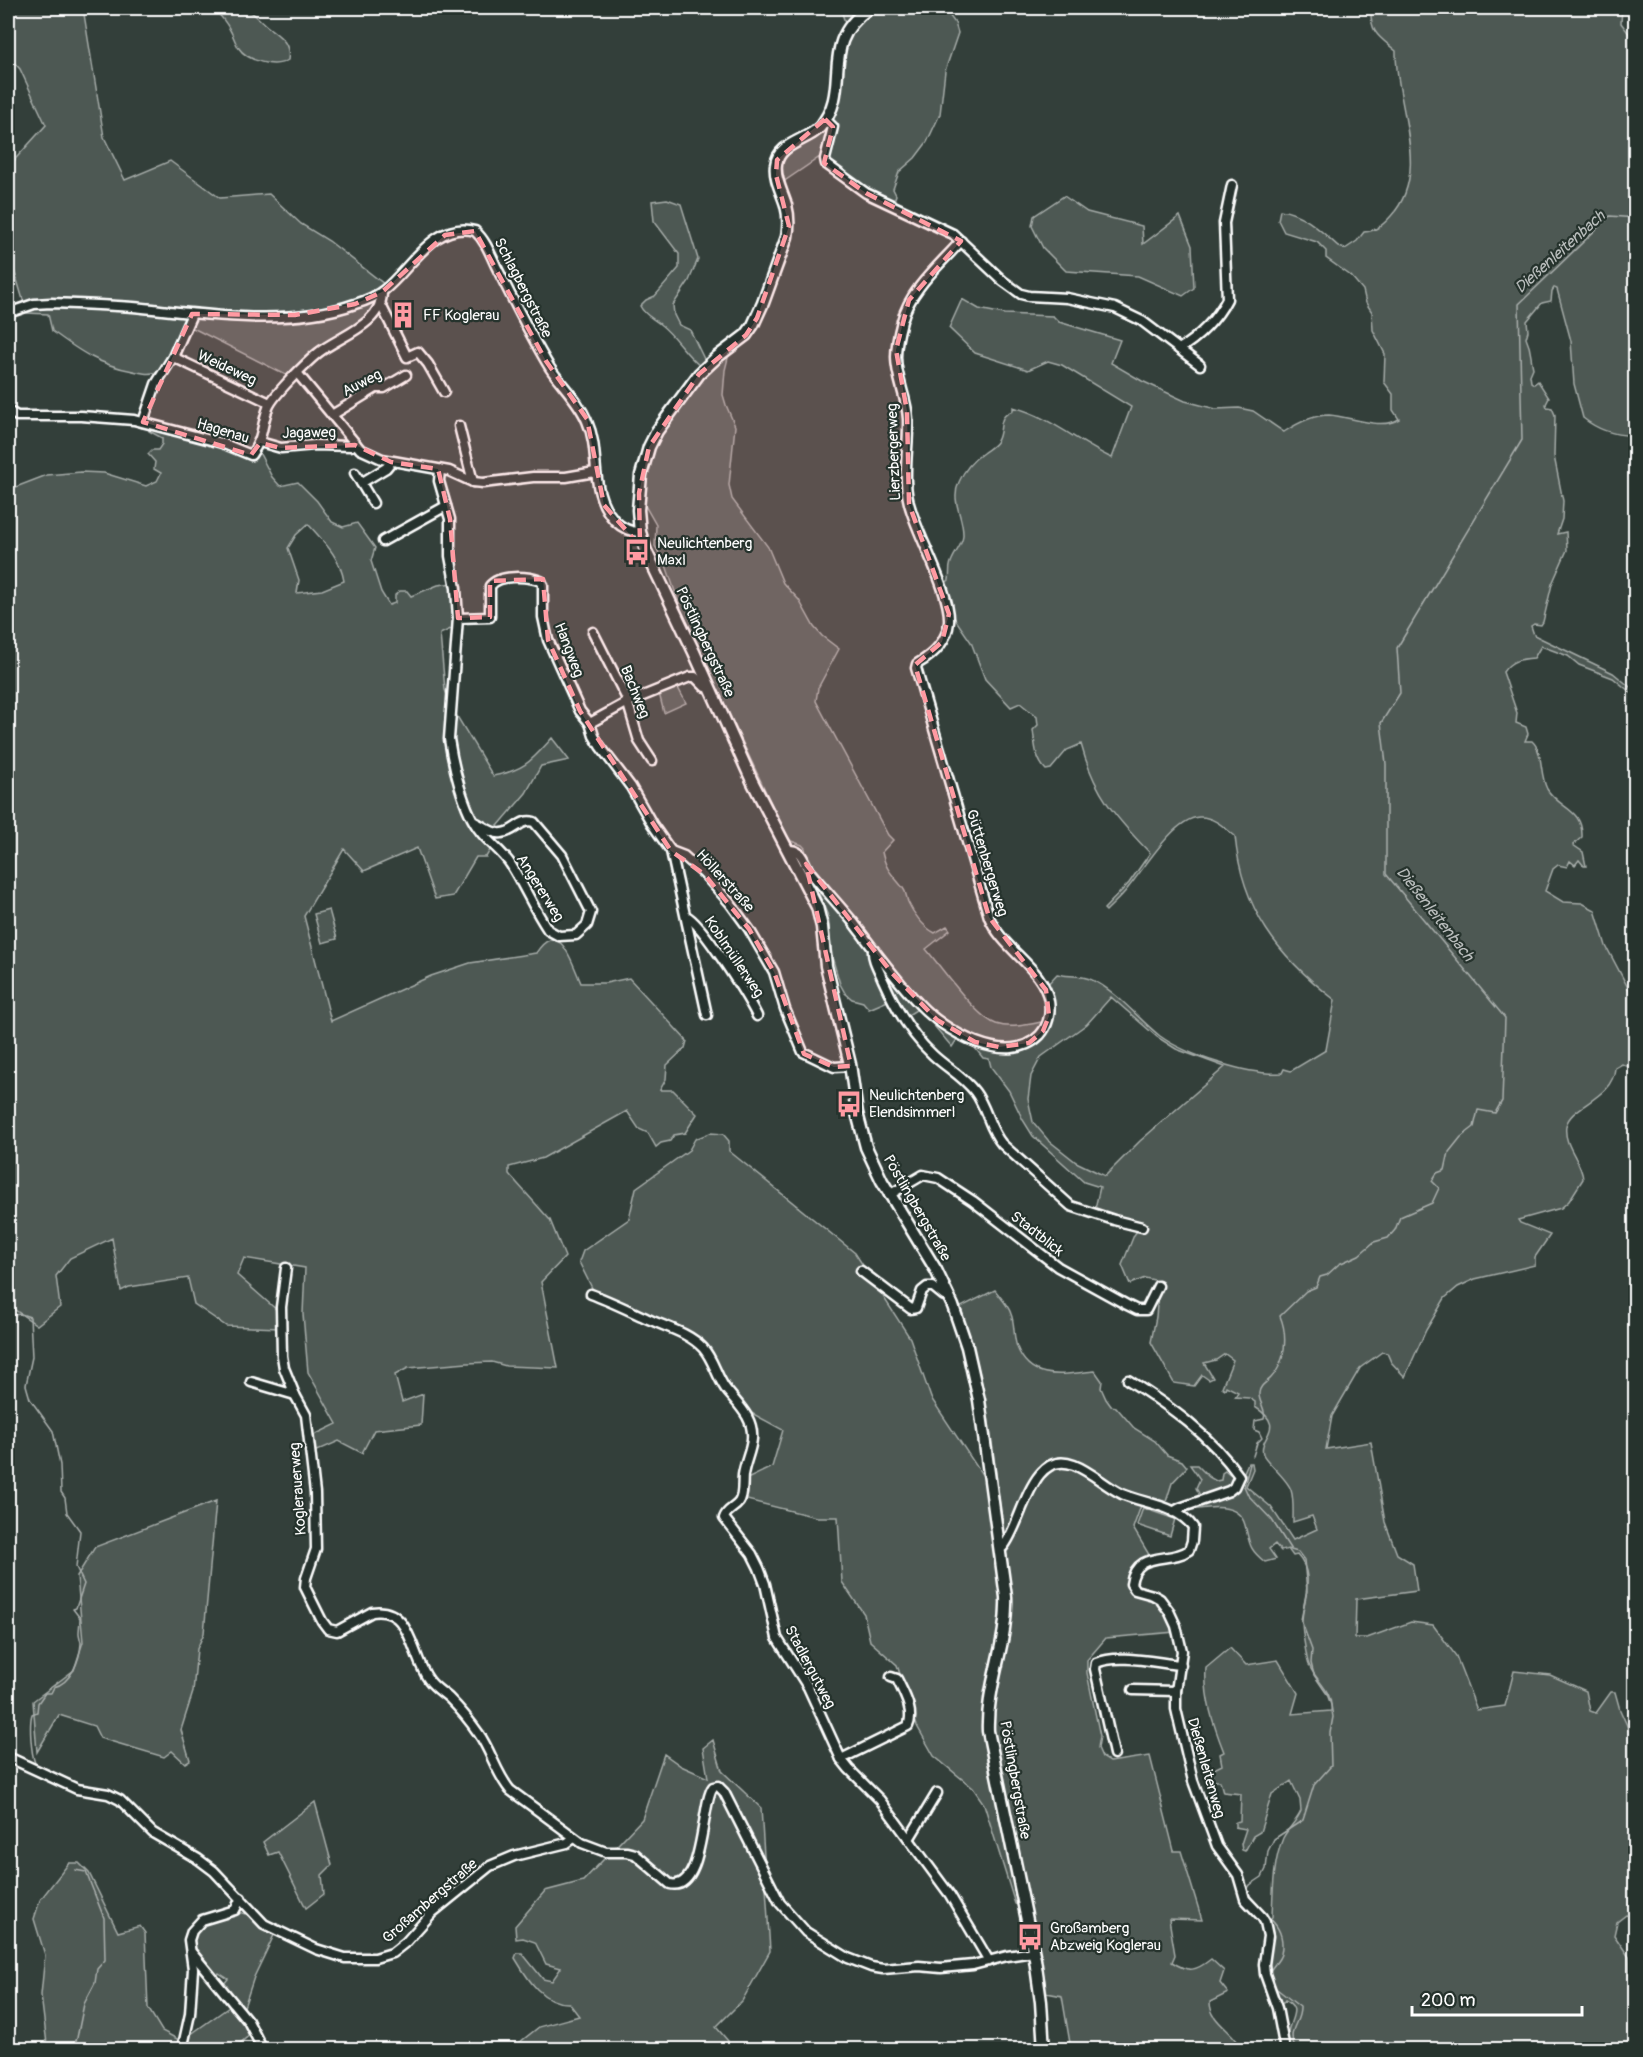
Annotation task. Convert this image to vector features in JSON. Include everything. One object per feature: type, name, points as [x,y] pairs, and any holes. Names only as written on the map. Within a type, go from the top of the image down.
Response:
[{"type":"main road","name":"Pöstlingbergstraße","points":[[869,8],[853,21],[845,32],[838,54],[834,102],[825,119],[815,132],[786,147],[777,160],[776,175],[789,226],[764,303],[746,335],[699,374],[657,431],[641,475],[638,510],[640,532],[646,551],[752,781],[819,913],[826,966],[851,1066],[857,1113],[866,1147],[875,1169],[922,1245],[949,1296],[965,1339],[976,1384],[1006,1597],[1006,1616],[989,1697],[988,1731],[1034,1952],[1041,2002],[1044,2049]]},
{"type":"street","points":[[825,119],[833,127],[825,159],[826,164],[866,193],[943,228],[1021,294],[1067,298],[1115,308],[1142,321],[1200,365]]},
{"type":"street","points":[[1179,349],[1198,335],[1223,308],[1227,299],[1224,223],[1232,185]]},
{"type":"street","name":"Schlagbergstraße","points":[[8,313],[25,307],[51,303],[119,306],[238,317],[295,315],[342,308],[382,292],[420,253],[437,240],[458,230],[475,231],[487,246],[546,361],[587,419],[593,442],[595,472],[601,500],[608,513],[623,528],[640,532]]},
{"type":"street","name":"Lierzbergerweg","points":[[917,664],[934,652],[942,642],[949,625],[949,614],[909,504],[907,487],[908,411],[898,370],[896,350],[909,300],[961,241]]},
{"type":"street","name":"Hagenau","points":[[8,411],[17,416],[81,416],[143,422],[222,443],[251,455],[260,442],[270,403],[318,352],[362,327],[380,303],[382,292]]},
{"type":"street","points":[[380,303],[407,357],[417,352],[428,364],[444,392]]},
{"type":"street","name":"Weideweg","points":[[143,422],[156,384],[173,357],[192,314]]},
{"type":"street","name":"Weideweg","points":[[173,357],[270,403]]},
{"type":"street","name":"Auweg","points":[[298,374],[356,444]]},
{"type":"street","name":"Auweg","points":[[332,415],[376,388],[384,388],[406,375]]},
{"type":"street","points":[[459,426],[473,482]]},
{"type":"street","name":"Jagaweg","points":[[260,442],[281,448],[356,444],[366,453],[390,462],[440,470]]},
{"type":"street","points":[[361,483],[386,468],[390,462]]},
{"type":"street","points":[[440,470],[452,472],[473,482],[488,483],[533,477],[566,477],[595,472]]},
{"type":"street","name":"Angererweg","points":[[440,470],[438,481],[450,519],[450,556],[458,618],[449,739],[463,796],[474,822],[481,833],[510,864],[550,932],[559,936],[569,936],[576,935],[584,929],[590,920],[590,908],[562,855],[534,822],[526,821],[502,834],[474,822]]},
{"type":"street","points":[[355,473],[373,503]]},
{"type":"street","points":[[383,541],[446,506]]},
{"type":"street","name":"Hangweg","points":[[458,618],[490,617],[490,586],[496,580],[518,577],[541,581],[543,617],[548,640],[580,711],[590,723]]},
{"type":"street","name":"Bachweg","points":[[593,633],[628,702],[639,741],[652,761]]},
{"type":"street","name":"Güttenbergerweg","points":[[788,850],[794,850],[800,854],[811,873],[873,949],[923,1008],[945,1026],[975,1042],[999,1047],[1022,1045],[1039,1036],[1048,1021],[1050,1004],[1042,983],[1029,966],[1001,939],[989,917],[917,675],[917,664]]},
{"type":"street","points":[[590,723],[628,702],[690,677],[695,677],[704,687],[710,687]]},
{"type":"street","name":"Höllerstraße","points":[[590,723],[596,740],[631,787],[652,824],[671,851],[684,856],[704,874],[749,929],[774,972],[788,1018],[804,1054],[836,1068],[851,1066]]},
{"type":"street","name":"Koblmüllerweg","points":[[671,851],[707,1015]]},
{"type":"street","name":"Koblmüllerweg","points":[[686,916],[693,921],[745,992],[757,1016]]},
{"type":"street","points":[[873,949],[872,953],[877,966],[902,1017],[930,1053],[961,1077],[975,1092],[985,1109],[996,1138],[1071,1206],[1142,1227]]},
{"type":"street","name":"Stadtblick","points":[[891,1194],[923,1175],[938,1178],[973,1201],[1058,1268],[1137,1310],[1146,1310],[1158,1286]]},
{"type":"street","name":"Koglerauerweg","points":[[286,1268],[281,1307],[282,1356],[284,1368],[306,1415],[315,1493],[316,1549],[305,1587],[324,1626],[337,1631],[362,1616],[378,1611],[395,1617],[401,1622],[407,1630],[421,1670],[430,1682],[460,1709],[478,1732],[506,1785],[522,1800],[574,1838]]},
{"type":"street","points":[[861,1271],[911,1309],[916,1308],[922,1291],[927,1287],[933,1287],[944,1296],[949,1296]]},
{"type":"street","name":"Stadlergutweg","points":[[591,1294],[676,1330],[698,1344],[706,1353],[725,1387],[747,1415],[752,1426],[753,1437],[744,1470],[741,1498],[728,1510],[724,1518],[752,1554],[759,1568],[765,1584],[777,1638],[808,1687],[842,1759],[880,1800],[955,1901],[989,1961]]},
{"type":"street","points":[[1128,1380],[1163,1402],[1199,1431],[1217,1448],[1239,1476],[1234,1487],[1229,1491],[1173,1512]]},
{"type":"street","points":[[251,1382],[295,1395]]},
{"type":"street","name":"Dießenleitenweg","points":[[1000,1548],[1007,1542],[1020,1510],[1039,1476],[1048,1466],[1056,1462],[1073,1465],[1116,1491],[1173,1512],[1193,1527],[1194,1533],[1190,1549],[1183,1554],[1159,1557],[1145,1562],[1134,1573],[1131,1584],[1135,1590],[1157,1597],[1171,1614],[1181,1643],[1176,1691],[1177,1716],[1193,1781],[1216,1846],[1238,1875],[1244,1897],[1262,1917],[1267,1929],[1265,1974],[1277,2008],[1285,2049]]},
{"type":"street","points":[[1114,1754],[1095,1669],[1096,1663],[1123,1659],[1180,1665]]},
{"type":"street","points":[[842,1759],[908,1725],[911,1718],[906,1700],[897,1679],[891,1677]]},
{"type":"street","points":[[1133,1689],[1176,1691]]},
{"type":"street","name":"Großambergstraße","points":[[8,1757],[77,1789],[117,1798],[153,1833],[214,1870],[254,1913],[273,1929],[329,1954],[345,1958],[382,1957],[400,1947],[425,1919],[490,1866],[514,1856],[567,1843],[574,1838]]},
{"type":"street","points":[[574,1838],[600,1851],[635,1854],[666,1882],[676,1885],[689,1873],[696,1859],[703,1837],[707,1797],[713,1787],[718,1786],[724,1792],[780,1903],[800,1927],[848,1958],[877,1969],[895,1970],[919,1966],[941,1968],[973,1965],[1034,1952]]},
{"type":"street","points":[[909,1839],[937,1793]]},
{"type":"street","points":[[235,1911],[241,1898]]},
{"type":"street","points":[[182,2049],[190,2014],[194,1969],[189,1940],[194,1927],[207,1918],[235,1911],[254,1913]]},
{"type":"street","points":[[192,1952],[244,2016],[263,2049]]},
{"type":"highlighted area","points":[[825,119],[833,127],[824,163],[866,193],[961,241],[909,300],[896,350],[907,411],[909,504],[949,614],[942,642],[915,665],[989,917],[1046,990],[1049,1016],[1043,1031],[1029,1043],[999,1047],[975,1042],[937,1020],[892,973],[806,864],[851,1066],[834,1067],[804,1054],[774,972],[749,929],[704,874],[671,851],[580,711],[548,640],[543,579],[490,581],[490,617],[458,618],[450,519],[438,469],[391,462],[355,445],[281,448],[260,443],[251,455],[143,422],[192,314],[295,315],[355,304],[382,292],[445,235],[475,231],[546,361],[587,419],[604,505],[640,546],[639,493],[649,447],[699,374],[746,335],[757,318],[789,226],[776,175],[777,160]]},
{"type":"shaded area","points":[[238,7],[252,13],[283,40],[288,49],[288,60],[269,64],[254,60],[242,52],[226,24],[213,8]]},
{"type":"shaded area","points":[[8,8],[83,8],[104,137],[125,180],[170,161],[220,198],[269,194],[301,224],[329,241],[389,288],[369,316],[328,340],[290,377],[189,326],[157,372],[145,373],[121,368],[90,356],[52,331],[48,314],[27,313],[8,250],[8,167],[46,125],[20,69],[8,56]]},
{"type":"shaded area","points":[[822,8],[944,8],[955,23],[958,33],[945,71],[940,114],[927,142],[915,158],[899,172],[893,189],[896,195],[893,203],[858,184],[820,157],[783,182],[779,163],[788,150],[815,139],[828,124],[848,32],[842,13]]},
{"type":"shaded area","points":[[1371,8],[1622,8],[1621,23],[1636,43],[1635,435],[1607,431],[1583,418],[1574,384],[1571,341],[1557,289],[1554,288],[1552,291],[1551,301],[1542,303],[1527,321],[1526,338],[1533,368],[1530,375],[1531,382],[1534,384],[1538,381],[1549,398],[1547,407],[1552,408],[1555,415],[1554,456],[1563,501],[1562,519],[1557,534],[1566,532],[1567,550],[1552,584],[1543,622],[1541,625],[1531,626],[1534,635],[1613,673],[1635,691],[1635,696],[1613,678],[1579,665],[1568,656],[1541,646],[1534,658],[1517,661],[1503,672],[1517,713],[1516,723],[1526,727],[1528,734],[1525,741],[1532,741],[1536,746],[1547,789],[1552,796],[1575,814],[1581,827],[1582,837],[1573,845],[1583,852],[1586,866],[1579,860],[1575,865],[1570,861],[1567,867],[1558,865],[1553,869],[1545,891],[1563,902],[1582,903],[1595,910],[1606,946],[1635,1001],[1635,1064],[1629,1067],[1622,1064],[1615,1068],[1607,1087],[1569,1119],[1566,1126],[1567,1140],[1580,1166],[1583,1179],[1569,1201],[1561,1208],[1518,1220],[1520,1223],[1550,1235],[1535,1257],[1535,1265],[1475,1279],[1458,1287],[1445,1298],[1426,1330],[1405,1377],[1391,1362],[1387,1353],[1382,1352],[1360,1368],[1332,1416],[1326,1449],[1371,1442],[1385,1522],[1397,1554],[1413,1564],[1417,1591],[1356,1599],[1355,1638],[1367,1638],[1411,1622],[1433,1625],[1456,1656],[1477,1710],[1505,1706],[1514,1671],[1550,1675],[1586,1691],[1590,1711],[1596,1713],[1611,1692],[1615,1692],[1620,1710],[1635,1743],[1635,1917],[1626,1915],[1617,1922],[1614,1935],[1629,1957],[1630,1979],[1635,1982],[1635,2049],[1287,2049],[1288,2031],[1294,2011],[1292,2005],[1285,2000],[1279,2003],[1267,1974],[1268,1921],[1272,1917],[1277,1857],[1285,1834],[1301,1811],[1300,1800],[1291,1781],[1272,1794],[1260,1832],[1253,1836],[1245,1851],[1242,1850],[1241,1844],[1246,1829],[1235,1827],[1235,1822],[1240,1821],[1241,1794],[1223,1792],[1220,1781],[1211,1781],[1214,1769],[1222,1765],[1220,1754],[1224,1752],[1210,1710],[1206,1689],[1206,1668],[1230,1648],[1246,1665],[1278,1660],[1298,1693],[1292,1714],[1331,1711],[1331,1703],[1326,1689],[1312,1671],[1307,1658],[1302,1621],[1307,1586],[1303,1563],[1297,1555],[1293,1556],[1288,1549],[1281,1551],[1275,1544],[1269,1549],[1276,1559],[1265,1562],[1253,1549],[1242,1518],[1230,1509],[1214,1507],[1189,1509],[1202,1499],[1196,1488],[1200,1479],[1190,1465],[1197,1465],[1216,1481],[1221,1480],[1222,1473],[1225,1471],[1239,1483],[1248,1463],[1252,1463],[1253,1469],[1246,1486],[1271,1507],[1293,1540],[1317,1529],[1312,1516],[1293,1522],[1291,1490],[1263,1454],[1264,1442],[1271,1426],[1265,1414],[1255,1407],[1255,1402],[1249,1398],[1235,1397],[1238,1392],[1226,1386],[1225,1389],[1222,1387],[1233,1360],[1225,1354],[1216,1360],[1204,1363],[1213,1378],[1209,1380],[1202,1375],[1194,1386],[1174,1383],[1151,1342],[1159,1281],[1145,1278],[1130,1284],[1122,1265],[1137,1231],[1137,1223],[1094,1213],[1100,1187],[1084,1182],[1033,1136],[1009,1091],[991,1067],[989,1059],[983,1058],[975,1048],[958,1038],[952,1047],[919,1008],[905,1017],[890,1000],[869,1009],[863,1002],[852,999],[845,993],[832,957],[828,916],[819,894],[822,889],[808,863],[805,848],[791,841],[785,833],[683,615],[667,568],[655,546],[656,525],[643,502],[644,483],[650,458],[663,431],[703,376],[726,355],[728,358],[723,395],[735,426],[729,485],[732,499],[768,547],[783,583],[799,600],[814,627],[839,649],[818,688],[816,701],[888,835],[893,840],[882,852],[888,868],[904,890],[910,906],[923,923],[935,933],[947,926],[950,930],[926,949],[969,1002],[988,1020],[1009,1026],[1052,1020],[1046,986],[1057,974],[1092,980],[1119,998],[1160,1036],[1171,1043],[1202,1057],[1236,1068],[1282,1073],[1284,1069],[1291,1071],[1326,1050],[1335,1000],[1296,966],[1266,929],[1246,887],[1235,836],[1218,823],[1209,818],[1199,817],[1179,826],[1169,835],[1123,894],[1106,911],[1104,909],[1129,883],[1150,853],[1116,816],[1099,791],[1081,744],[1067,750],[1051,769],[1046,770],[1042,766],[1036,751],[1033,730],[1038,725],[1037,717],[1020,703],[1011,707],[985,679],[971,642],[953,616],[943,585],[949,580],[951,562],[963,536],[956,496],[959,482],[972,462],[997,441],[1002,420],[1004,416],[1013,411],[1013,407],[1051,423],[1112,458],[1131,407],[1062,365],[1048,361],[1028,370],[975,353],[949,328],[962,299],[979,309],[1004,314],[1053,316],[1059,322],[1120,340],[1111,363],[1142,381],[1185,401],[1216,409],[1239,408],[1253,411],[1284,432],[1305,420],[1323,415],[1383,424],[1399,419],[1393,410],[1393,394],[1384,382],[1385,354],[1373,330],[1372,312],[1366,303],[1363,290],[1351,276],[1326,258],[1326,251],[1317,242],[1284,232],[1278,220],[1280,210],[1297,215],[1312,224],[1339,247],[1345,249],[1357,241],[1364,232],[1376,229],[1385,222],[1403,198],[1409,179],[1409,137],[1397,72],[1396,51],[1376,33]],"holes":[[[1111,997],[1157,1037],[1176,1049],[1225,1067],[1140,1141],[1105,1176],[1076,1162],[1048,1140],[1033,1122],[1028,1099],[1031,1076],[1041,1057],[1087,1024]]]},
{"type":"shaded area","points":[[1064,196],[1087,212],[1142,226],[1143,244],[1180,216],[1192,246],[1194,288],[1183,296],[1138,276],[1066,271],[1043,248],[1032,226],[1034,216]]},
{"type":"shaded area","points":[[667,199],[681,204],[698,259],[689,281],[673,305],[674,315],[679,325],[690,330],[705,361],[700,366],[640,306],[655,296],[679,268],[679,254],[654,221],[652,201]]},
{"type":"shaded area","points":[[148,427],[239,446],[260,454],[272,477],[280,486],[298,482],[317,501],[332,522],[343,527],[357,523],[375,548],[371,561],[381,592],[389,605],[395,603],[395,595],[400,591],[407,591],[411,596],[438,585],[460,582],[458,618],[455,627],[440,634],[445,690],[452,708],[493,776],[513,771],[527,763],[552,738],[569,760],[541,766],[526,793],[498,826],[492,828],[483,822],[473,830],[492,847],[486,857],[476,857],[453,896],[435,899],[417,848],[364,871],[344,849],[304,916],[331,1021],[431,976],[470,963],[536,953],[544,943],[552,940],[558,941],[569,955],[581,983],[606,983],[629,978],[687,1041],[685,1048],[667,1065],[666,1079],[660,1090],[673,1090],[697,1114],[685,1133],[674,1135],[670,1141],[656,1147],[648,1133],[639,1129],[627,1111],[543,1158],[509,1167],[509,1174],[550,1220],[565,1257],[541,1282],[558,1368],[506,1366],[492,1362],[408,1368],[395,1375],[402,1402],[423,1394],[421,1425],[374,1430],[362,1453],[339,1441],[312,1453],[310,1437],[337,1424],[308,1372],[303,1314],[305,1268],[244,1258],[237,1275],[278,1311],[279,1328],[226,1326],[194,1304],[188,1278],[129,1287],[121,1291],[112,1238],[70,1258],[56,1276],[60,1307],[37,1325],[9,1306],[10,1500],[8,1499],[8,490],[47,475],[81,472],[104,473],[146,486],[157,481],[161,473],[154,469],[155,462],[148,454],[152,450],[158,450],[162,444],[162,438],[149,431]],"holes":[[[308,524],[335,557],[344,581],[322,590],[297,593],[299,580],[288,548],[296,535]]]},
{"type":"shaded area","points":[[677,686],[686,703],[664,713],[659,693]]},
{"type":"shaded area","points":[[329,910],[337,939],[322,943],[314,914]]},
{"type":"shaded area","points":[[710,1133],[723,1134],[729,1141],[729,1151],[855,1253],[910,1338],[931,1398],[985,1479],[1004,1553],[1023,1510],[1046,1471],[1067,1465],[1142,1503],[1133,1528],[1151,1558],[1140,1564],[1133,1588],[1160,1604],[1175,1632],[1106,1638],[1087,1660],[1087,1673],[1100,1736],[1098,1748],[1102,1757],[1110,1762],[1150,1756],[1174,1851],[1181,1851],[1202,1920],[1169,1919],[1175,1955],[1172,1962],[1183,1968],[1192,1969],[1211,1959],[1224,1971],[1220,1983],[1228,1993],[1210,2002],[1211,2009],[1214,2016],[1242,2049],[1071,2049],[1062,1996],[1047,1993],[1041,1961],[1019,1902],[1018,1905],[1015,1904],[984,1804],[973,1788],[934,1756],[917,1726],[897,1665],[870,1641],[864,1614],[842,1582],[838,1517],[816,1517],[743,1499],[745,1480],[772,1467],[783,1430],[744,1409],[725,1385],[707,1351],[628,1304],[593,1290],[579,1262],[583,1251],[629,1219],[636,1188],[689,1150],[695,1139]]},
{"type":"shaded area","points":[[995,1290],[1010,1311],[1017,1347],[1031,1366],[1050,1374],[1095,1371],[1102,1381],[1101,1388],[1111,1406],[1116,1407],[1134,1428],[1155,1441],[1167,1455],[1182,1461],[1187,1467],[1172,1483],[1165,1505],[1132,1495],[1056,1460],[1047,1464],[1004,1540],[984,1393],[959,1308]]},
{"type":"shaded area","points":[[216,1501],[204,1633],[197,1649],[193,1692],[181,1730],[190,1760],[185,1763],[172,1751],[164,1757],[100,1738],[94,1726],[59,1715],[37,1752],[33,1701],[74,1670],[83,1642],[77,1576],[95,1547]]},
{"type":"shaded area","points":[[1143,1508],[1175,1519],[1170,1536],[1137,1525]]},
{"type":"shaded area","points":[[713,1740],[722,1771],[761,1808],[770,1951],[742,2001],[716,2027],[728,2041],[726,2049],[510,2050],[539,2027],[579,2016],[569,2003],[559,2002],[543,1994],[525,1974],[515,1958],[517,1953],[522,1953],[543,1979],[552,1981],[561,1968],[546,1964],[535,1942],[523,1938],[516,1939],[515,1926],[545,1891],[583,1881],[642,1819],[664,1754],[681,1766],[708,1778],[703,1748]]},
{"type":"shaded area","points":[[315,1802],[332,1865],[322,1875],[324,1894],[306,1908],[278,1852],[269,1855],[263,1842]]},
{"type":"shaded area","points":[[69,1863],[79,1863],[89,1873],[118,1932],[140,1926],[145,1933],[148,2008],[162,2031],[181,2041],[179,2049],[42,2049],[47,2044],[41,1995],[45,1955],[34,1919],[40,1900]]},
{"type":"shaded area","points":[[239,1912],[252,1916],[275,1933],[254,1977],[243,2010],[222,1986],[228,1979],[219,1973],[216,1979],[196,1955],[191,1939],[200,1924]]},
{"type":"shaded area","points":[[232,2005],[252,2033],[233,2049],[184,2050],[187,2037]]},
{"type":"waterway","name":"Dießenleitenbach","points":[[1253,1456],[1257,1443],[1262,1438],[1259,1432],[1254,1430],[1255,1421],[1264,1419],[1265,1415],[1259,1396],[1260,1390],[1276,1372],[1283,1357],[1285,1340],[1280,1316],[1306,1291],[1316,1287],[1320,1277],[1327,1275],[1339,1264],[1359,1255],[1374,1242],[1388,1238],[1395,1230],[1400,1217],[1432,1203],[1439,1188],[1432,1181],[1437,1173],[1445,1170],[1449,1152],[1461,1137],[1474,1127],[1478,1110],[1495,1113],[1502,1101],[1505,1018],[1386,874],[1386,764],[1381,723],[1400,693],[1397,648],[1522,440],[1519,304],[1610,216],[1636,218]]},
{"type":"waterway","points":[[8,1306],[13,1315],[21,1314],[30,1317],[32,1357],[26,1385],[30,1399],[53,1431],[60,1465],[61,1492],[65,1498],[67,1513],[80,1531],[76,1567],[84,1584],[76,1608],[73,1609],[80,1618],[81,1643],[74,1670],[65,1681],[54,1687],[51,1693],[45,1693],[38,1703],[37,1712],[32,1714],[31,1738],[35,1763]]},
{"type":"waterway","name":"Dießenleitenbach","points":[[1250,1464],[1244,1486],[1248,1495],[1272,1520],[1291,1550],[1298,1552],[1304,1560],[1307,1591],[1301,1620],[1312,1650],[1311,1663],[1314,1675],[1327,1694],[1333,1717],[1330,1733],[1331,1766],[1314,1785],[1303,1820],[1274,1839],[1268,1851],[1266,1869],[1262,1877],[1248,1888],[1255,1904],[1275,1923],[1280,1932],[1281,1954],[1269,1974]]},
{"type":"waterway","points":[[72,2050],[77,2038],[84,2004],[95,1983],[97,1969],[105,1960],[104,1918],[86,1872],[75,1870]]},
{"type":"waterway","name":"Dießenleitenbach","points":[[1273,1986],[1300,2007],[1292,2037],[1296,2050]]},
{"type":"place","name":"FF Koglerau","points":[[403,315]]},
{"type":"place","name":"Neulichtenberg Maxl","points":[[637,552]]},
{"type":"place","name":"Neulichtenberg Elendsimmerl","points":[[849,1104]]},
{"type":"place","name":"Großamberg Abzweig Koglerau","points":[[1030,1937]]}]
